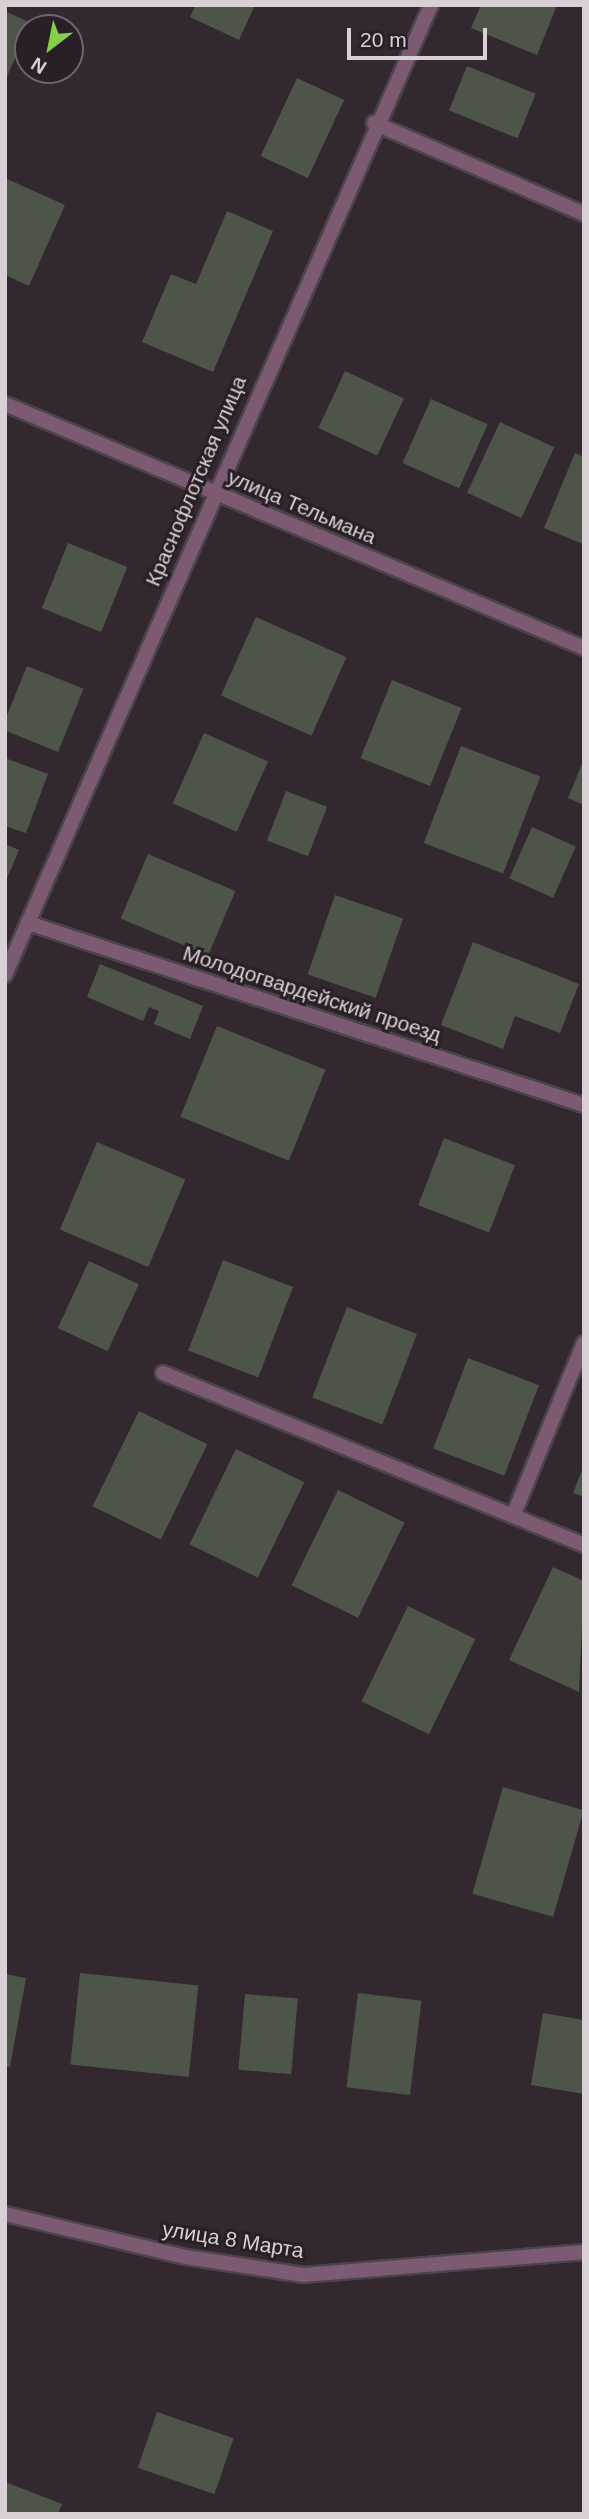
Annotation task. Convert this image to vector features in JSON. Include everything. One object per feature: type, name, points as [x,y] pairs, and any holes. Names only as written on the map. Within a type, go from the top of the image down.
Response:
[{"type":"street","name":"Краснофлотская улица","points":[[5,975],[374,123],[430,5]]},
{"type":"street","points":[[374,123],[584,214]]},
{"type":"street","name":"улица Тельмана","points":[[5,404],[584,648]]},
{"type":"street","name":"Молодогвардейский проезд","points":[[28,923],[584,1105]]},
{"type":"street","points":[[513,1516],[584,1343]]},
{"type":"street","points":[[163,1373],[584,1545]]},
{"type":"street","name":"улица 8 Марта","points":[[5,2214],[186,2257],[304,2275],[584,2252]]},
{"type":"building","points":[[196,5],[255,5],[239,40],[190,17]]},
{"type":"building","points":[[481,5],[557,5],[537,55],[471,28]]},
{"type":"building","points":[[5,11],[14,15],[14,61],[5,81]]},
{"type":"building","points":[[467,66],[536,94],[518,138],[449,111]]},
{"type":"building","points":[[297,78],[344,100],[308,178],[261,156]]},
{"type":"building","points":[[5,178],[65,205],[29,286],[5,275]]},
{"type":"building","points":[[227,211],[273,231],[213,372],[142,342],[171,274],[196,284]]},
{"type":"building","points":[[345,371],[404,398],[377,456],[318,428]]},
{"type":"building","points":[[431,399],[488,424],[459,488],[403,463]]},
{"type":"building","points":[[500,422],[554,447],[521,518],[467,493]]},
{"type":"building","points":[[575,453],[584,457],[583,544],[544,528]]},
{"type":"building","points":[[68,543],[127,567],[101,632],[42,608]]},
{"type":"building","points":[[256,617],[346,657],[311,736],[221,696]]},
{"type":"building","points":[[27,666],[84,689],[58,752],[5,730],[5,720]]},
{"type":"building","points":[[392,680],[462,708],[430,786],[361,758]]},
{"type":"building","points":[[204,733],[268,761],[237,832],[173,803]]},
{"type":"building","points":[[461,746],[540,776],[503,874],[424,843]]},
{"type":"building","points":[[5,758],[48,774],[26,833],[5,826]]},
{"type":"building","points":[[584,759],[584,805],[568,798]]},
{"type":"building","points":[[286,791],[327,807],[308,856],[267,840]]},
{"type":"building","points":[[532,827],[576,847],[553,898],[509,878]]},
{"type":"building","points":[[5,844],[19,850],[5,883]]},
{"type":"building","points":[[148,854],[235,891],[208,956],[121,918]]},
{"type":"building","points":[[335,895],[403,918],[376,998],[308,974]]},
{"type":"building","points":[[473,942],[579,984],[560,1033],[515,1016],[503,1049],[441,1025]]},
{"type":"building","points":[[100,964],[203,1006],[190,1039],[154,1024],[159,1011],[149,1007],[143,1021],[87,997]]},
{"type":"building","points":[[217,1026],[325,1070],[289,1161],[180,1117]]},
{"type":"building","points":[[444,1138],[515,1165],[489,1232],[418,1205]]},
{"type":"building","points":[[97,1142],[185,1180],[148,1267],[60,1229]]},
{"type":"building","points":[[223,1260],[293,1287],[258,1377],[188,1351]]},
{"type":"building","points":[[89,1261],[139,1284],[108,1351],[58,1328]]},
{"type":"building","points":[[347,1307],[417,1334],[382,1424],[312,1398]]},
{"type":"building","points":[[468,1358],[539,1385],[504,1476],[433,1449]]},
{"type":"building","points":[[139,1411],[207,1444],[161,1540],[93,1506]]},
{"type":"building","points":[[236,1449],[304,1482],[258,1578],[190,1544]]},
{"type":"building","points":[[584,1465],[584,1497],[573,1493]]},
{"type":"building","points":[[338,1490],[405,1522],[358,1618],[292,1585]]},
{"type":"building","points":[[553,1567],[584,1581],[579,1692],[509,1660]]},
{"type":"building","points":[[408,1606],[475,1639],[429,1734],[362,1701]]},
{"type":"building","points":[[503,1787],[584,1810],[553,1917],[472,1894]]},
{"type":"building","points":[[80,1973],[198,1985],[189,2077],[70,2064]]},
{"type":"building","points":[[5,1974],[26,1978],[10,2067],[5,2066]]},
{"type":"building","points":[[358,1993],[422,2001],[410,2095],[346,2087]]},
{"type":"building","points":[[245,1994],[298,1999],[291,2074],[238,2070]]},
{"type":"building","points":[[543,2013],[584,2020],[584,2094],[531,2085]]},
{"type":"building","points":[[157,2412],[234,2438],[214,2494],[138,2468]]},
{"type":"building","points":[[5,2482],[62,2504],[58,2514],[5,2514]]}]
